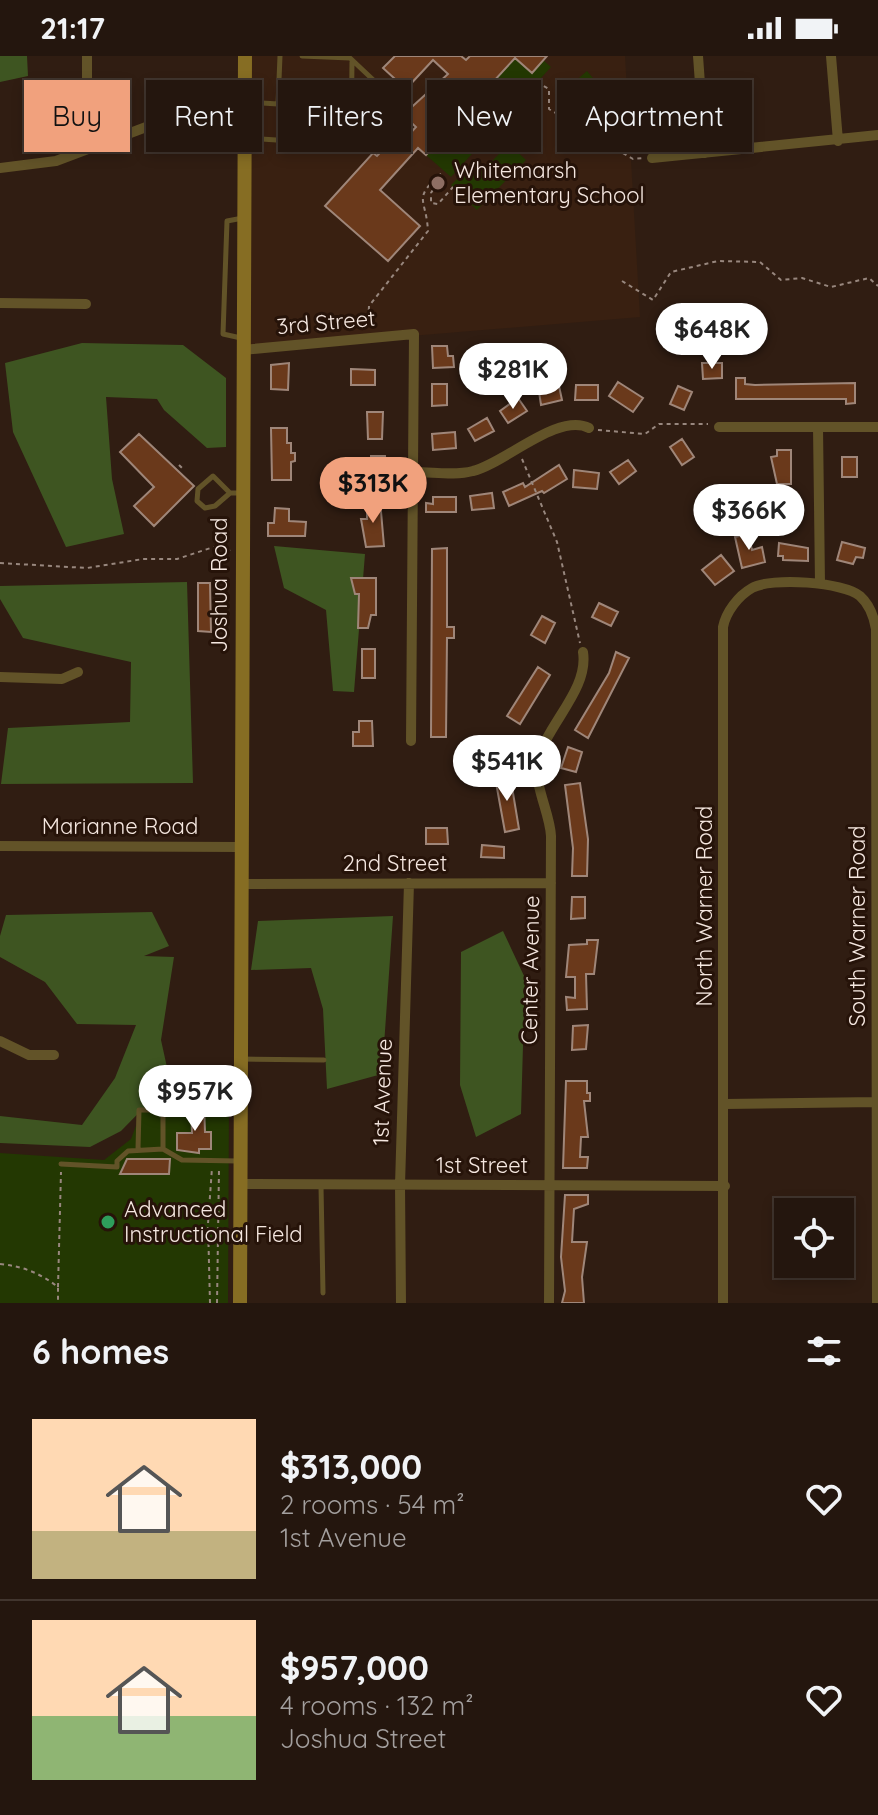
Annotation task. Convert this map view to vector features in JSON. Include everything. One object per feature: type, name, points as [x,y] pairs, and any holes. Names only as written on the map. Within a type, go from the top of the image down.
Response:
[{"type":"main road","name":"Joshua Road","points":[[245,56],[245,80]]},
{"type":"main road","name":"Joshua Road","points":[[240,1184],[236,493],[242,344],[244,152]]},
{"type":"main road","points":[[240,1184],[240,1303]]},
{"type":"street","points":[[87,56],[87,80]]},
{"type":"street","points":[[698,56],[705,153]]},
{"type":"street","points":[[831,56],[838,141]]},
{"type":"street","points":[[652,158],[878,135]]},
{"type":"street","points":[[0,168],[56,161],[78,152]]},
{"type":"street","points":[[0,303],[86,304]]},
{"type":"street","name":"3rd Street","points":[[242,344],[414,334],[415,472]]},
{"type":"street","points":[[411,741],[415,472],[476,471],[565,427],[582,425],[589,428]]},
{"type":"street","points":[[719,427],[877,427]]},
{"type":"street","points":[[818,427],[820,583]]},
{"type":"street","name":"South Warner Road","points":[[820,583],[859,595],[871,610],[876,629],[877,1303]]},
{"type":"street","name":"North Warner Road","points":[[723,1303],[723,627],[734,605],[757,586],[820,583]]},
{"type":"street","name":"Center Avenue","points":[[549,1303],[550,825],[536,770],[542,749],[583,673],[583,652]]},
{"type":"street","points":[[0,677],[62,679],[78,672]]},
{"type":"street","name":"Marianne Road","points":[[0,846],[240,847]]},
{"type":"street","name":"1st Avenue","points":[[401,1303],[400,1185],[409,883]]},
{"type":"street","name":"2nd Street","points":[[240,884],[551,883]]},
{"type":"street","points":[[0,1041],[29,1055],[54,1055]]},
{"type":"street","points":[[725,1104],[877,1102]]},
{"type":"street","name":"1st Street","points":[[240,1184],[725,1186]]},
{"type":"lane","points":[[279,80],[280,56]]},
{"type":"lane","points":[[302,56],[352,61],[373,80]]},
{"type":"lane","points":[[352,61],[352,80]]},
{"type":"lane","points":[[262,104],[278,104]]},
{"type":"lane","points":[[213,476],[236,493],[215,506],[205,508],[197,501],[198,489],[213,476]]},
{"type":"lane","points":[[240,1059],[324,1060]]},
{"type":"lane","points":[[138,1149],[139,1110],[163,1110],[163,1149]]},
{"type":"lane","points":[[61,1164],[117,1167],[117,1161],[128,1151],[138,1149],[163,1149],[182,1160],[239,1161]]},
{"type":"lane","points":[[321,1185],[323,1293]]},
{"type":"path","points":[[541,84],[549,89],[549,109],[633,159],[652,158]]},
{"type":"path","points":[[368,327],[369,306],[428,231],[421,206],[424,188],[444,171],[430,198],[434,205],[453,187]]},
{"type":"path","points":[[622,281],[653,300],[671,272],[718,261],[760,262],[781,280],[802,278],[831,287],[869,278],[878,286]]},
{"type":"path","points":[[589,428],[621,434],[645,434],[659,424],[719,427]]},
{"type":"path","points":[[518,449],[557,542],[583,652]]},
{"type":"path","points":[[0,563],[87,568],[143,559],[177,559],[223,544],[230,551]]},
{"type":"path","points":[[194,1160],[196,1166],[212,1168],[208,1224],[210,1303]]},
{"type":"path","points":[[58,1303],[61,1164]]},
{"type":"path","points":[[217,1303],[219,1165]]},
{"type":"path","points":[[0,1264],[35,1272],[58,1287]]},
{"type":"path","points":[[210,1287],[217,1286]]},
{"type":"shaded area","name":"Whitemarsh Elementary School","points":[[245,56],[625,56],[626,80],[557,80],[557,152],[631,152],[640,317],[242,350],[244,152],[262,152],[262,80],[245,80]]},
{"type":"green space","points":[[0,56],[27,56],[28,76],[0,82]]},
{"type":"green space","points":[[497,56],[543,60],[551,67],[539,80],[495,80],[506,68]]},
{"type":"green space","points":[[587,71],[595,80],[576,80]]},
{"type":"green space","points":[[429,152],[474,152],[451,177],[426,155]]},
{"type":"green space","points":[[501,152],[518,152],[526,160],[477,210],[451,185],[475,161],[485,168]]},
{"type":"green space","points":[[82,343],[183,345],[226,378],[226,447],[207,448],[164,410],[157,399],[106,397],[112,479],[124,534],[66,547],[13,432],[5,363]]},
{"type":"green space","points":[[274,546],[365,554],[354,692],[333,691],[326,610],[284,588]]},
{"type":"green space","points":[[187,582],[193,783],[1,784],[8,728],[130,722],[131,662],[23,638],[0,599],[0,586]]},
{"type":"green space","points":[[152,912],[169,946],[144,956],[174,957],[161,1040],[170,1081],[121,1131],[90,1147],[0,1143],[0,1116],[82,1125],[115,1078],[136,1025],[77,1024],[45,982],[0,957],[0,936],[6,915]]},
{"type":"green space","points":[[393,916],[382,1074],[327,1089],[323,1009],[311,968],[251,970],[258,921]]},
{"type":"green space","points":[[503,931],[525,978],[521,1114],[476,1137],[460,1085],[461,952]]},
{"type":"green space","points":[[147,1096],[229,1099],[228,1303],[0,1303],[0,1153],[104,1160],[131,1139]]},
{"type":"building","name":"Whitemarsh Elementary School","points":[[395,56],[461,56],[466,60],[470,56],[547,56],[532,73],[515,58],[495,80],[441,80],[448,74],[433,60],[411,84],[411,80],[396,80],[383,68]]},
{"type":"building","name":"Whitemarsh Elementary School","points":[[427,93],[429,152],[426,155],[418,148],[380,190],[420,226],[388,261],[325,206],[373,153],[377,156],[381,152],[411,152],[411,132],[416,127],[411,122],[411,108]]},
{"type":"building","points":[[432,346],[447,346],[448,356],[453,356],[454,367],[433,368]]},
{"type":"building","points":[[289,363],[288,390],[271,389],[271,365]]},
{"type":"building","points":[[702,363],[722,363],[722,378],[703,379]]},
{"type":"building","points":[[351,369],[375,370],[375,385],[351,385]]},
{"type":"building","points":[[736,378],[745,378],[745,384],[755,385],[855,383],[855,403],[846,404],[846,399],[736,399]]},
{"type":"building","points":[[618,382],[643,398],[633,412],[609,396]]},
{"type":"building","points":[[546,383],[548,389],[559,386],[562,400],[541,405],[538,385]]},
{"type":"building","points":[[432,384],[447,384],[447,405],[432,406]]},
{"type":"building","points":[[576,385],[598,385],[598,400],[575,400]]},
{"type":"building","points":[[678,386],[692,392],[684,410],[670,404]]},
{"type":"building","points":[[518,398],[527,411],[508,423],[500,411]]},
{"type":"building","points":[[367,412],[383,412],[382,439],[368,439]]},
{"type":"building","points":[[487,418],[494,431],[475,441],[468,429]]},
{"type":"building","points":[[271,428],[287,428],[287,443],[291,443],[291,453],[295,453],[295,461],[291,462],[291,480],[272,480]]},
{"type":"building","points":[[455,432],[456,448],[433,450],[432,434]]},
{"type":"building","points":[[139,434],[194,486],[154,526],[134,506],[154,487],[120,452]]},
{"type":"building","points":[[682,439],[694,457],[682,465],[670,447]]},
{"type":"building","points":[[777,450],[791,450],[791,484],[777,484],[771,457],[777,456]]},
{"type":"building","points":[[371,456],[385,456],[386,477],[371,478]]},
{"type":"building","points":[[842,457],[857,457],[857,477],[842,477]]},
{"type":"building","points":[[628,460],[636,471],[619,484],[610,472]]},
{"type":"building","points":[[559,465],[567,479],[544,493],[542,491],[509,506],[503,492],[523,483],[525,487]]},
{"type":"building","points":[[574,470],[599,473],[597,489],[573,487]]},
{"type":"building","points":[[492,493],[494,508],[472,510],[470,496]]},
{"type":"building","points":[[433,497],[456,497],[456,512],[426,512],[426,503],[433,504]]},
{"type":"building","points":[[367,500],[380,500],[384,546],[366,547],[361,519],[367,519]]},
{"type":"building","points":[[275,508],[289,509],[289,521],[306,522],[305,536],[268,536],[268,523],[274,523]]},
{"type":"building","points":[[727,512],[733,525],[719,533],[712,519]]},
{"type":"building","points":[[748,534],[752,550],[762,547],[765,562],[742,568],[735,537]]},
{"type":"building","points":[[842,542],[865,548],[863,558],[856,557],[853,564],[837,560]]},
{"type":"building","points":[[779,543],[808,548],[808,561],[783,560],[783,556],[778,556]]},
{"type":"building","points":[[447,548],[447,627],[454,627],[454,638],[447,638],[446,737],[431,737],[432,549]]},
{"type":"building","points":[[721,555],[734,571],[715,585],[702,570]]},
{"type":"building","points":[[351,578],[376,578],[376,615],[371,615],[368,628],[358,628],[359,594],[355,594]]},
{"type":"building","points":[[198,583],[210,583],[211,632],[198,631]]},
{"type":"building","points":[[599,603],[618,612],[611,626],[592,617]]},
{"type":"building","points":[[542,616],[555,623],[545,643],[531,635]]},
{"type":"building","points":[[362,649],[375,649],[375,678],[362,678]]},
{"type":"building","points":[[616,652],[629,658],[588,738],[575,730],[609,673]]},
{"type":"building","points":[[538,667],[550,675],[520,724],[507,716]]},
{"type":"building","points":[[359,721],[372,721],[373,746],[353,746],[353,732],[359,732]]},
{"type":"building","points":[[497,741],[512,742],[510,763],[496,762]]},
{"type":"building","points":[[568,747],[582,752],[576,772],[561,768]]},
{"type":"building","points":[[510,775],[519,829],[505,832],[495,777]]},
{"type":"building","points":[[580,783],[588,839],[587,876],[572,876],[573,848],[565,785]]},
{"type":"building","points":[[426,828],[447,828],[448,844],[426,844]]},
{"type":"building","points":[[482,845],[504,847],[504,858],[481,857]]},
{"type":"building","points":[[572,897],[585,897],[585,918],[571,919]]},
{"type":"building","points":[[587,940],[598,940],[594,974],[586,974],[587,1009],[567,1010],[566,997],[575,998],[575,977],[566,977],[569,945],[587,944]]},
{"type":"building","points":[[588,1025],[586,1049],[572,1050],[573,1026]]},
{"type":"building","points":[[566,1081],[587,1081],[587,1093],[590,1093],[590,1101],[584,1101],[588,1137],[581,1137],[580,1157],[588,1157],[587,1168],[563,1168]]},
{"type":"building","points":[[191,1104],[204,1104],[205,1132],[211,1132],[211,1149],[199,1149],[199,1153],[177,1150],[177,1133],[192,1133]]},
{"type":"building","points":[[127,1159],[170,1159],[169,1174],[120,1174]]},
{"type":"building","points":[[565,1195],[588,1195],[588,1204],[574,1209],[572,1242],[587,1242],[582,1277],[584,1303],[562,1303],[565,1291],[561,1257]]},
{"type":"place","name":"Whitemarsh Elementary School","points":[[438,183]]},
{"type":"place","name":"Advanced Instructional Field","points":[[108,1222]]}]
